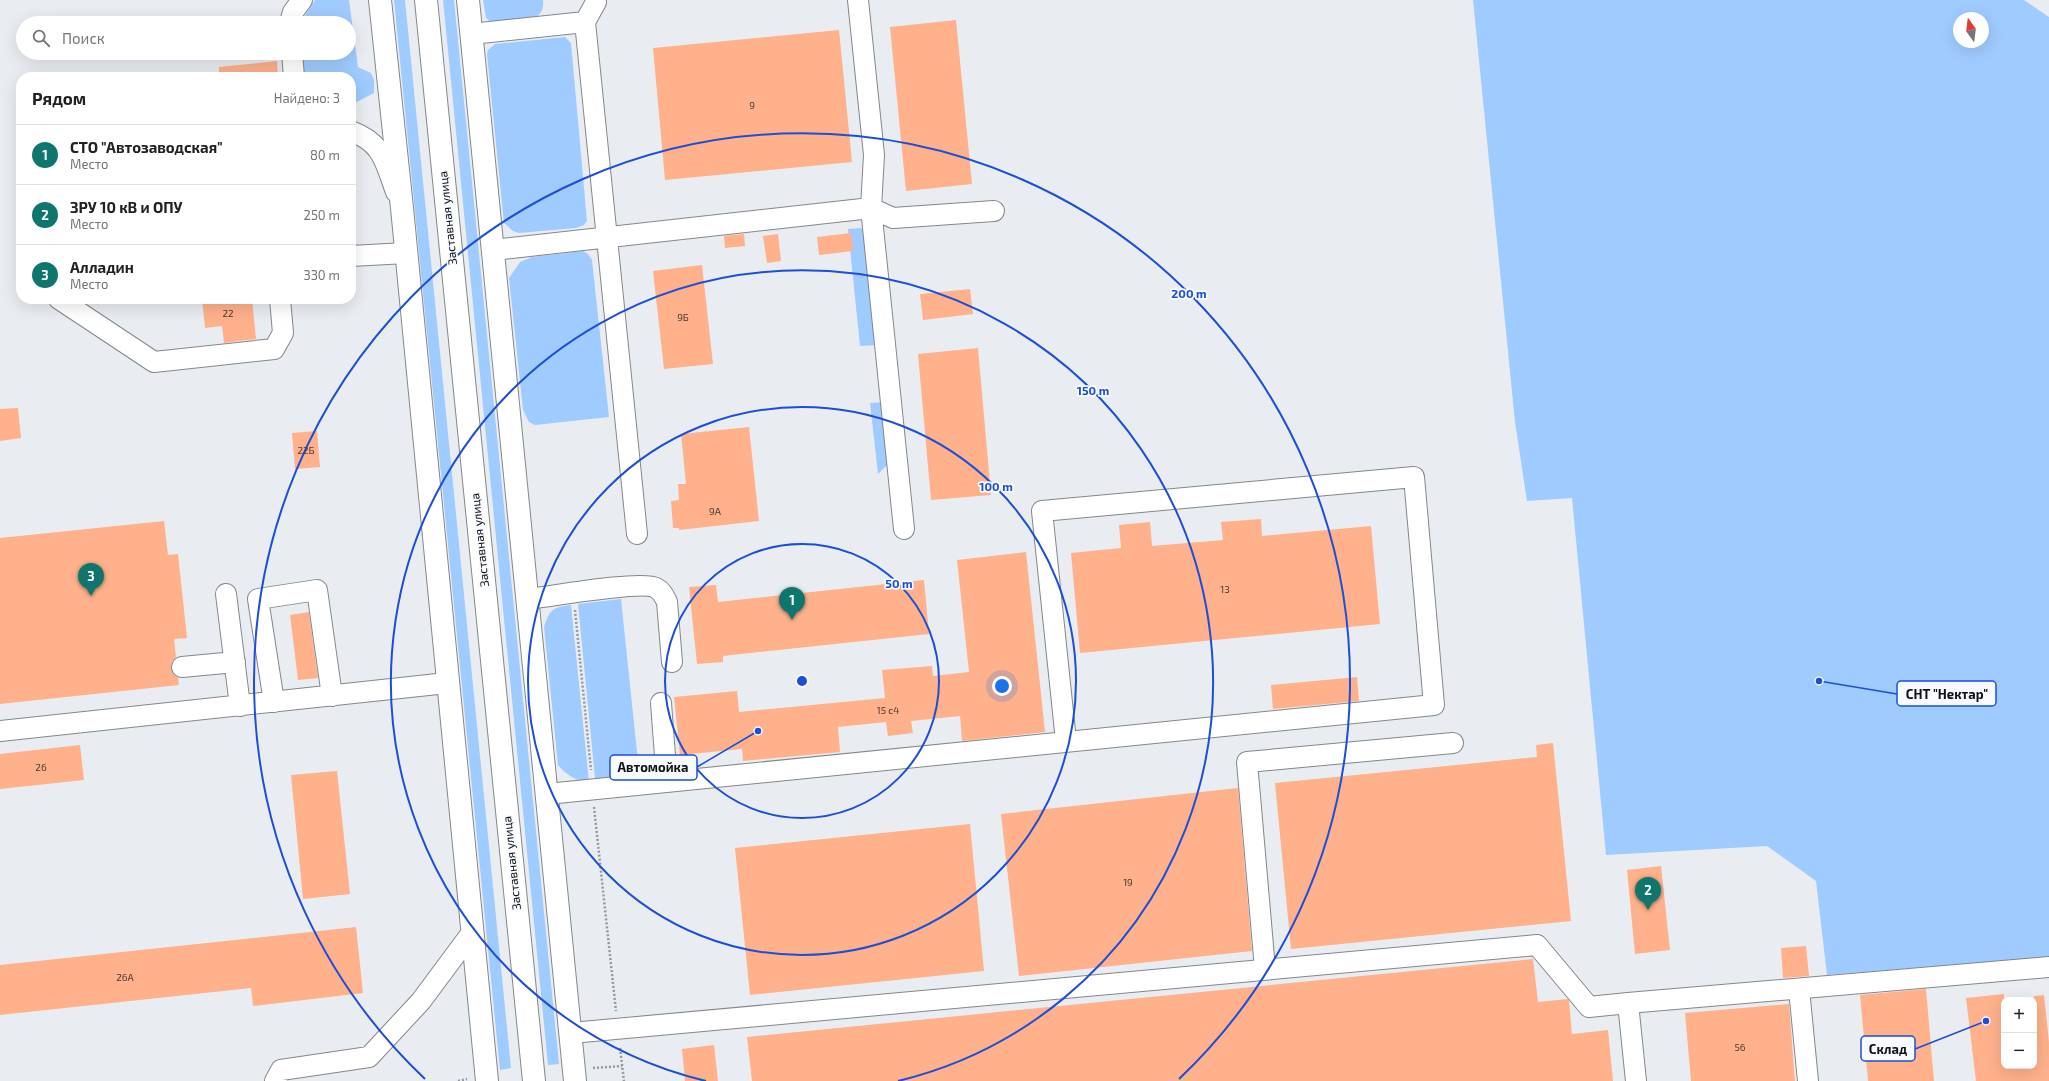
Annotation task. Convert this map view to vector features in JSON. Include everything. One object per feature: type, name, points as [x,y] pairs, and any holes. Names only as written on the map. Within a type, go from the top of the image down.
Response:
[{"type":"main road","points":[[380,0],[402,208],[447,683],[473,931],[479,1080]]},
{"type":"main road","name":"Заставная улица","points":[[426,0],[534,1081]]},
{"type":"main road","points":[[468,0],[571,1033],[582,1075]]},
{"type":"street","points":[[292,16],[293,12],[302,0]]},
{"type":"street","points":[[858,0],[874,155],[871,208],[904,529]]},
{"type":"street","points":[[596,2],[585,22],[637,534]]},
{"type":"street","points":[[472,34],[585,22]]},
{"type":"street","points":[[293,60],[294,72]]},
{"type":"street","points":[[356,133],[365,136],[375,145],[384,158],[402,208]]},
{"type":"street","points":[[493,250],[871,208],[893,218],[994,211]]},
{"type":"street","points":[[356,256],[406,253]]},
{"type":"street","points":[[67,304],[154,362],[274,349],[283,333],[280,304]]},
{"type":"street","points":[[547,794],[592,789],[667,782],[1066,742],[1434,705],[1414,476],[1042,511],[1066,742]]},
{"type":"street","points":[[528,600],[633,585],[655,587],[663,593],[666,602],[672,662]]},
{"type":"street","points":[[274,702],[258,599],[317,590],[332,696]]},
{"type":"street","points":[[226,594],[240,706]]},
{"type":"street","points":[[182,667],[235,662]]},
{"type":"street","points":[[0,731],[447,683]]},
{"type":"street","points":[[661,703],[667,782]]},
{"type":"street","points":[[1265,969],[1247,762],[1453,743]]},
{"type":"street","points":[[275,1081],[281,1070],[369,1057],[421,1001],[473,931]]},
{"type":"street","points":[[571,1033],[1538,945],[1588,1007],[2049,966]]},
{"type":"street","points":[[1799,989],[1808,1081]]},
{"type":"street","points":[[1628,1003],[1636,1081]]},
{"type":"path","points":[[573,593],[592,789],[624,1081]]},
{"type":"path","points":[[582,1075],[622,1066]]},
{"type":"path","points":[[458,1081],[479,1080]]},
{"type":"shaded area","points":[[315,0],[349,0],[351,16],[305,16]]},
{"type":"shaded area","points":[[394,0],[405,0],[511,1068],[500,1070]]},
{"type":"shaded area","points":[[443,0],[454,0],[559,1064],[548,1065]]},
{"type":"shaded area","points":[[483,0],[543,0],[543,6],[542,11],[534,18],[492,23],[486,18]]},
{"type":"shaded area","points":[[1473,0],[2024,0],[2049,17],[2049,957],[1827,975],[1816,881],[1767,846],[1606,855],[1572,498],[1527,501],[1515,422]]},
{"type":"shaded area","points":[[565,37],[571,43],[587,221],[584,225],[576,228],[519,233],[513,231],[504,223],[487,55],[488,50],[495,44]]},
{"type":"shaded area","points":[[356,52],[358,67],[371,73],[374,80],[374,93],[356,102],[356,72],[302,72],[301,60],[356,60]]},
{"type":"shaded area","points":[[861,228],[864,231],[877,345],[860,346],[848,229]]},
{"type":"shaded area","points":[[583,251],[588,254],[592,260],[609,417],[535,425],[529,422],[523,410],[509,278],[520,262],[532,257]]},
{"type":"shaded area","points":[[883,402],[888,464],[878,474],[870,403]]},
{"type":"shaded area","points":[[621,599],[639,771],[635,776],[597,780],[595,778],[578,604]]},
{"type":"shaded area","points":[[571,605],[589,782],[580,781],[572,777],[558,765],[544,627],[550,612],[556,608]]},
{"type":"building","points":[[956,20],[972,184],[906,191],[890,27]]},
{"type":"building","points":[[839,30],[852,162],[665,180],[653,48]]},
{"type":"building","points":[[277,61],[278,72],[219,72],[219,67]]},
{"type":"building","points":[[851,233],[853,251],[819,255],[817,237]]},
{"type":"building","points":[[744,234],[745,246],[725,248],[724,236]]},
{"type":"building","points":[[778,234],[781,261],[767,263],[763,236]]},
{"type":"building","points":[[702,265],[713,364],[664,369],[653,271]]},
{"type":"building","points":[[970,289],[973,314],[923,320],[920,294]]},
{"type":"building","points":[[203,304],[252,304],[256,339],[224,343],[222,326],[205,328]]},
{"type":"building","points":[[978,348],[991,495],[931,500],[918,354]]},
{"type":"building","points":[[18,408],[21,438],[0,441],[0,409]]},
{"type":"building","points":[[749,427],[759,521],[679,530],[679,528],[673,528],[671,501],[679,500],[678,484],[686,484],[681,434]]},
{"type":"building","points":[[317,431],[320,467],[295,469],[292,433]]},
{"type":"building","points":[[1261,519],[1262,536],[1371,526],[1380,624],[1080,653],[1071,553],[1121,548],[1119,525],[1150,522],[1152,546],[1223,540],[1221,522]]},
{"type":"building","points":[[164,521],[168,555],[178,554],[187,638],[174,639],[176,657],[172,662],[171,668],[173,674],[178,678],[179,685],[0,704],[0,538]]},
{"type":"building","points":[[1026,552],[1045,732],[962,741],[960,716],[911,721],[913,733],[888,736],[886,722],[838,727],[840,752],[743,761],[742,749],[680,755],[674,697],[737,691],[739,712],[885,698],[882,670],[932,666],[933,676],[969,672],[957,560]]},
{"type":"building","points":[[924,580],[929,634],[723,656],[723,662],[697,664],[689,587],[716,585],[718,602]]},
{"type":"building","points":[[309,612],[318,678],[298,680],[290,615]]},
{"type":"building","points":[[1357,677],[1359,701],[1273,709],[1271,685]]},
{"type":"building","points":[[1553,743],[1571,921],[1291,949],[1275,783],[1537,757],[1536,745]]},
{"type":"building","points":[[80,745],[84,780],[0,789],[0,754]]},
{"type":"building","points":[[337,771],[350,894],[303,899],[291,775]]},
{"type":"building","points":[[1238,788],[1252,951],[1019,976],[1001,814]]},
{"type":"building","points":[[970,824],[984,971],[750,995],[735,848]]},
{"type":"building","points":[[1661,866],[1670,950],[1635,954],[1627,870]]},
{"type":"building","points":[[356,927],[363,993],[253,1006],[251,988],[0,1015],[0,965]]},
{"type":"building","points":[[1806,946],[1809,976],[1783,978],[1781,948]]},
{"type":"building","points":[[1533,959],[1538,1002],[1568,999],[1572,1034],[1608,1030],[1613,1081],[752,1081],[747,1037]]},
{"type":"building","points":[[1926,989],[1934,1081],[1868,1081],[1860,995]]},
{"type":"building","points":[[2004,994],[2004,997],[2001,997],[2001,1069],[2037,1069],[2037,997],[2034,996],[2044,995],[2049,1042],[2049,1081],[1976,1081],[1966,998]]},
{"type":"building","points":[[1789,1004],[1795,1081],[1691,1081],[1685,1013]]},
{"type":"building","points":[[714,1045],[718,1081],[685,1081],[682,1049]]},
{"type":"place","name":"Алладин","points":[[91,596]]},
{"type":"place","name":"СТО \"Автозаводская\"","points":[[792,620]]},
{"type":"place","name":"СНТ \"Нектар\"","points":[[1819,681]]},
{"type":"place","name":"Автомойка","points":[[758,731]]},
{"type":"place","name":"ЗРУ 10 кВ и ОПУ","points":[[1648,910]]},
{"type":"place","name":"Склад","points":[[1986,1021]]}]
